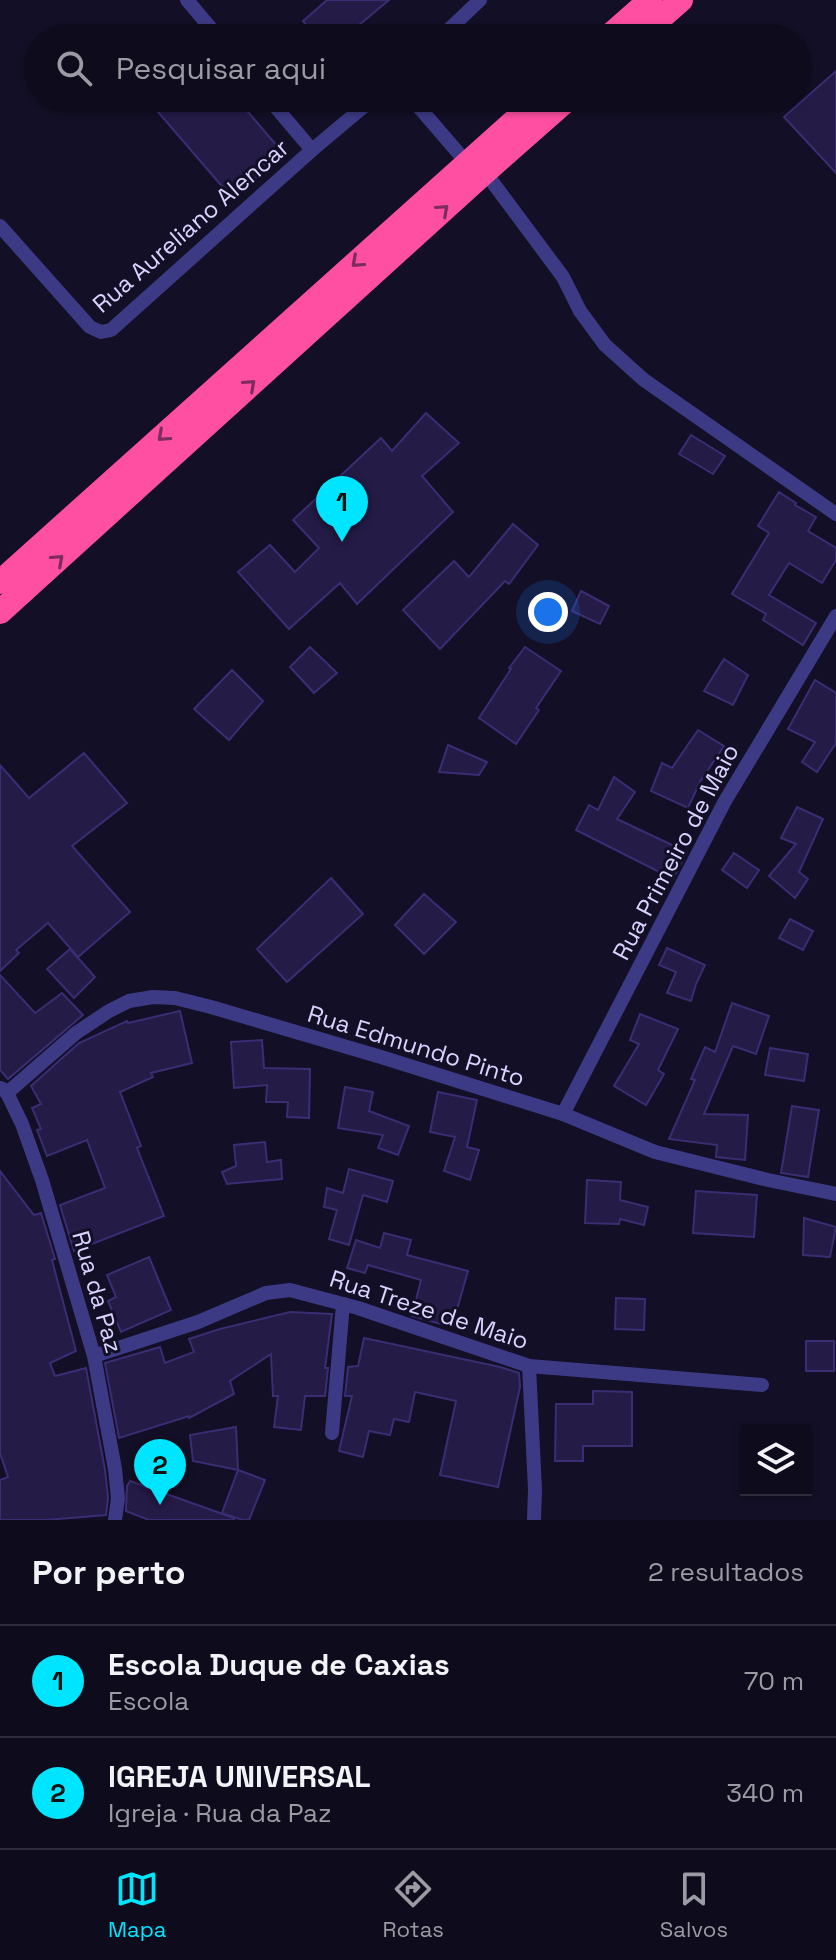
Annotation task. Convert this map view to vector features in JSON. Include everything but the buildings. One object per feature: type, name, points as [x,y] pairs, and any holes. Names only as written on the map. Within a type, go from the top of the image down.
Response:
[{"type":"highway","points":[[623,24],[650,0]]},
{"type":"highway","points":[[654,24],[681,0]]},
{"type":"highway","points":[[0,612],[476,168],[527,112]]},
{"type":"highway","points":[[0,582],[476,168],[550,112]]},
{"type":"street","points":[[187,0],[207,24]]},
{"type":"street","points":[[455,24],[480,0]]},
{"type":"street","points":[[280,112],[312,150],[357,112]]},
{"type":"street","points":[[424,112],[476,168],[563,277],[580,311],[605,345],[623,363],[836,514]]},
{"type":"street","name":"Rua Aureliano Alencar","points":[[0,226],[90,327],[105,332],[115,327],[312,150]]},
{"type":"street","name":"Rua Primeiro de Maio","points":[[563,1114],[725,801],[836,616]]},
{"type":"street","name":"Rua Edmundo Pinto","points":[[3,1090],[109,1011],[129,1001],[153,997],[175,998],[563,1114],[655,1152],[836,1194]]},
{"type":"street","name":"Rua da Paz","points":[[3,1090],[22,1124],[42,1180],[94,1356],[115,1469],[118,1498],[115,1520]]},
{"type":"street","name":"Rua Treze de Maio","points":[[94,1356],[198,1322],[266,1293],[290,1290],[343,1304],[529,1366],[762,1385]]},
{"type":"street","points":[[332,1433],[343,1304]]},
{"type":"street","points":[[529,1366],[534,1520]]},
{"type":"place","name":"Escola Duque de Caxias","points":[[342,542]]},
{"type":"place","name":"IGREJA UNIVERSAL","points":[[160,1505]]}]
